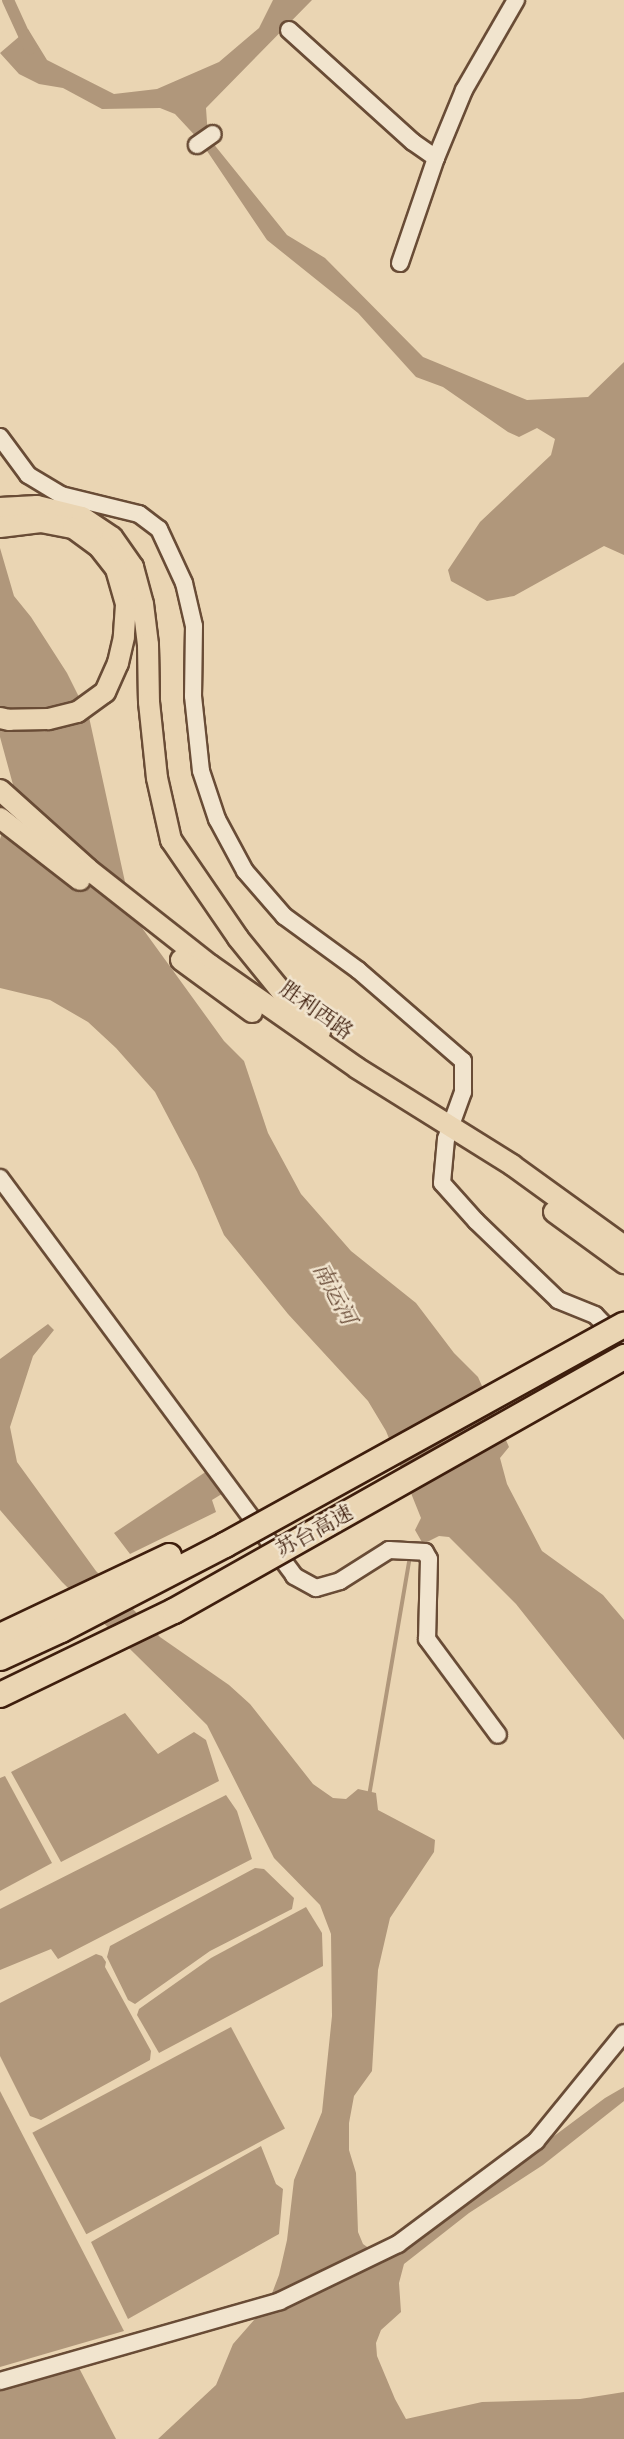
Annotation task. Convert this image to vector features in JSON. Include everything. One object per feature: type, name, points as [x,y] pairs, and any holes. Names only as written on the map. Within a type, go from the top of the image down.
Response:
[{"type":"highway","name":"苏台高速","points":[[0,1658],[61,1630],[225,1545],[624,1325]]},
{"type":"highway","name":"苏台高速","points":[[0,1695],[174,1611],[624,1357]]},
{"type":"highway","points":[[0,1636],[402,1447]]},
{"type":"main road","points":[[0,508],[37,506],[82,517],[111,537],[133,567],[143,604],[148,645],[149,702],[157,778],[171,840],[245,947],[290,1002],[357,1068]]},
{"type":"main road","points":[[0,527],[41,522],[73,528],[99,547],[116,569],[126,605],[124,637],[118,663],[105,692],[77,712],[48,719],[9,720],[0,718]]},
{"type":"main road","name":"胜利西路","points":[[0,790],[87,869],[210,966],[449,1133],[624,1263]]},
{"type":"main road","name":"胜利西路","points":[[0,808],[80,880],[205,979],[350,1079],[512,1165],[624,1246]]},
{"type":"main road","points":[[0,818],[80,880]]},
{"type":"street","points":[[400,263],[436,158],[464,90],[516,0]]},
{"type":"street","points":[[289,30],[413,142],[436,158]]},
{"type":"street","points":[[197,145],[213,134]]},
{"type":"street","points":[[0,437],[28,475],[61,495],[139,514],[159,529],[184,583],[194,626],[193,696],[201,771],[217,819],[245,871],[284,916],[358,970],[463,1061],[463,1092],[449,1133],[442,1183],[476,1221],[558,1300],[595,1315],[624,1345]]},
{"type":"street","points":[[0,1178],[294,1576],[316,1588],[340,1581],[388,1550],[403,1549],[425,1552],[429,1559],[427,1639],[498,1735]]},
{"type":"street","points":[[0,2381],[280,2301],[398,2244],[536,2141],[624,2033]]},
{"type":"water","points":[[273,0],[312,0],[206,108],[208,137],[287,235],[325,258],[423,357],[527,400],[588,397],[624,362],[624,555],[604,546],[514,596],[487,601],[451,581],[448,570],[480,522],[551,455],[555,439],[537,428],[519,437],[508,432],[443,387],[416,377],[358,313],[267,240],[201,142],[175,114],[160,108],[102,109],[63,88],[39,84],[19,74],[0,53],[28,29],[47,60],[114,94],[157,89],[219,62],[259,28]]},
{"type":"water","name":"南运河","points":[[0,548],[14,596],[31,617],[67,673],[89,717],[132,914],[224,1041],[244,1061],[268,1133],[301,1194],[351,1251],[416,1303],[454,1353],[478,1377],[509,1447],[500,1458],[507,1484],[542,1551],[603,1595],[624,1620],[624,1740],[516,1604],[449,1537],[439,1536],[423,1544],[415,1530],[421,1518],[386,1431],[368,1401],[288,1314],[224,1235],[197,1172],[155,1092],[116,1048],[88,1022],[50,1000],[0,988],[0,839],[15,792],[0,737]]},
{"type":"water","points":[[48,1324],[54,1330],[33,1356],[10,1427],[17,1462],[96,1571],[160,1637],[229,1685],[250,1704],[313,1784],[333,1798],[346,1799],[358,1789],[376,1793],[378,1810],[435,1840],[434,1852],[390,1918],[378,1970],[372,2071],[354,2096],[349,2123],[349,2150],[356,2173],[358,2232],[363,2244],[377,2254],[522,2160],[605,2098],[624,2087],[624,2101],[543,2165],[469,2213],[404,2264],[399,2283],[401,2312],[381,2330],[376,2343],[377,2356],[395,2399],[406,2419],[482,2402],[580,2399],[624,2392],[624,2439],[158,2439],[216,2385],[233,2344],[268,2304],[279,2275],[287,2240],[294,2180],[322,2112],[332,2016],[331,1934],[320,1905],[274,1858],[207,1725],[62,1582],[0,1510],[0,1359]]},
{"type":"water","points":[[207,1471],[225,1492],[212,1500],[216,1512],[130,1554],[114,1533]]},
{"type":"water","points":[[125,1713],[158,1754],[194,1732],[206,1740],[219,1781],[61,1862],[11,1772]]},
{"type":"water","points":[[5,1776],[52,1863],[0,1891],[0,1778]]},
{"type":"water","points":[[226,1795],[237,1811],[252,1859],[58,1959],[51,1949],[0,1970],[0,1909]]},
{"type":"water","points":[[255,1868],[264,1869],[294,1898],[292,1909],[210,1951],[135,2004],[128,2000],[107,1957],[110,1946]]},
{"type":"water","points":[[306,1907],[322,1933],[323,1966],[159,2053],[137,2015],[139,2009],[211,1958]]},
{"type":"water","points":[[96,1954],[102,1956],[106,1962],[105,1967],[151,2051],[150,2060],[41,2120],[30,2116],[0,2056],[0,2003]]},
{"type":"water","points":[[231,2027],[285,2129],[86,2234],[32,2133]]},
{"type":"water","points":[[0,2091],[124,2331],[0,2367]]},
{"type":"water","points":[[261,2146],[276,2184],[283,2189],[279,2234],[128,2319],[91,2242]]},
{"type":"water","points":[[78,2366],[116,2439],[0,2439],[0,2389]]},
{"type":"waterway","points":[[8,0],[30,48]]},
{"type":"waterway","points":[[369,1796],[410,1555]]}]
